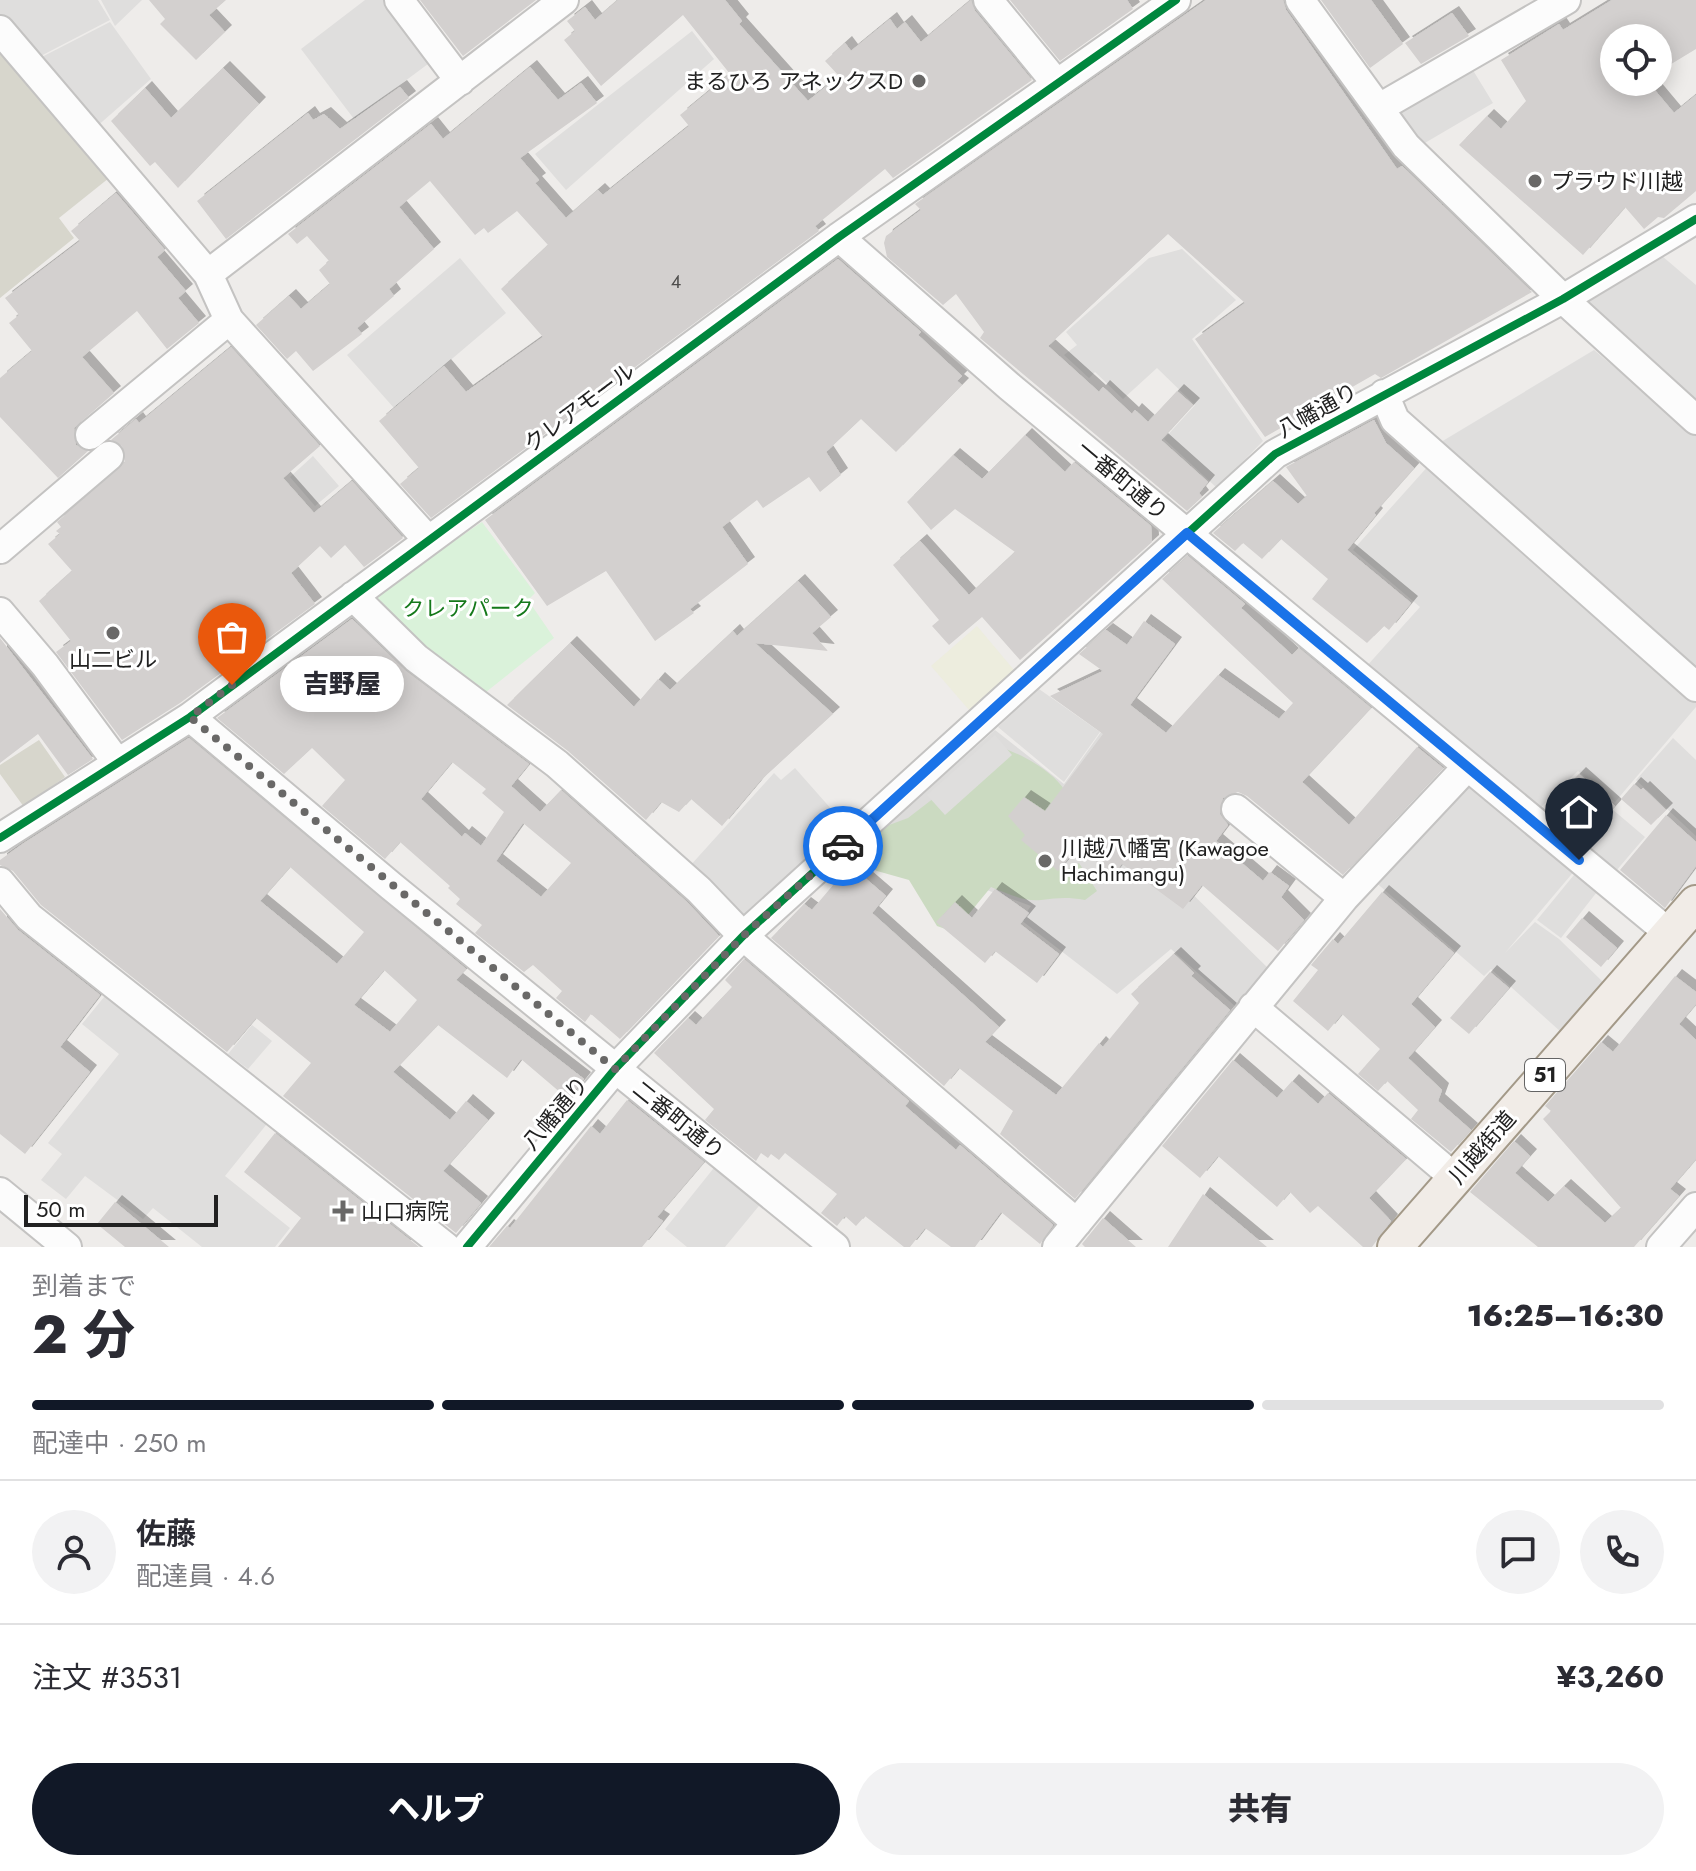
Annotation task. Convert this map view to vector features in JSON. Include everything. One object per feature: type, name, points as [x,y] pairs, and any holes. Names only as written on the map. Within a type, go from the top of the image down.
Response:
[{"type":"main road","name":"川越街道","points":[[1395,1247],[1696,903]]},
{"type":"street","points":[[399,0],[460,81]]},
{"type":"street","points":[[208,274],[564,0]]},
{"type":"street","points":[[988,0],[1057,84]]},
{"type":"street","name":"クレアモール","points":[[2,832],[190,717],[839,237],[1176,0]]},
{"type":"street","points":[[1300,0],[1406,146],[1563,299],[1696,420]]},
{"type":"street","points":[[1379,108],[1566,0]]},
{"type":"street","points":[[0,30],[208,274],[229,320],[428,540]]},
{"type":"street","name":"八幡通り","points":[[467,1247],[615,1069],[743,936],[1275,454],[1563,299],[1696,219]]},
{"type":"street","name":"一番町通り","points":[[839,237],[1010,387],[1669,933]]},
{"type":"street","points":[[90,435],[229,320]]},
{"type":"street","points":[[1384,394],[1395,420],[1696,687]]},
{"type":"street","points":[[0,549],[109,456]]},
{"type":"street","points":[[353,596],[416,658],[557,764],[699,890],[743,936],[1077,1223]]},
{"type":"street","points":[[0,612],[116,761]]},
{"type":"street","name":"二番町通り","points":[[190,717],[835,1247]]},
{"type":"street","points":[[1057,1247],[1344,898],[1467,767]]},
{"type":"street","points":[[1236,809],[1344,898]]},
{"type":"street","points":[[0,882],[29,917],[446,1247]]},
{"type":"street","points":[[1253,1007],[1455,1178]]},
{"type":"street","points":[[0,1192],[67,1247]]},
{"type":"street","points":[[1666,1245],[1696,1207]]},
{"type":"shaded area","points":[[0,0],[98,0],[110,20],[35,59],[0,16]]},
{"type":"shaded area","points":[[101,0],[142,0],[115,26]]},
{"type":"shaded area","points":[[365,0],[388,0],[432,61],[354,119],[301,49]]},
{"type":"shaded area","points":[[110,22],[151,79],[95,128],[36,60]]},
{"type":"shaded area","points":[[692,31],[714,59],[566,190],[535,154]]},
{"type":"shaded area","points":[[0,43],[109,178],[59,218],[74,238],[0,298]]},
{"type":"shaded area","points":[[1471,67],[1493,103],[1418,147],[1393,112]]},
{"type":"shaded area","points":[[1182,249],[1236,300],[1192,339],[1263,441],[1217,488],[1164,439],[1195,405],[1157,368],[1123,399],[1095,372],[1089,378],[1064,355],[1077,345],[1066,332],[1149,258]]},
{"type":"shaded area","points":[[1662,256],[1696,285],[1696,400],[1584,302]]},
{"type":"shaded area","points":[[460,258],[506,313],[394,408],[347,355]]},
{"type":"shaded area","points":[[1594,350],[1696,436],[1696,673],[1436,445]]},
{"type":"shaded area","points":[[313,456],[339,486],[315,506],[290,477]]},
{"type":"shaded area","points":[[1430,464],[1696,702],[1696,707],[1615,802],[1578,771],[1537,811],[1365,668],[1420,607],[1353,550]]},
{"type":"shaded area","points":[[977,626],[1014,670],[969,710],[931,666]]},
{"type":"shaded area","points":[[1039,689],[1100,732],[1064,782],[998,727]]},
{"type":"shaded area","name":"川越八幡宮 (Kawagoe Hachimangu)","points":[[1111,718],[1227,809],[1174,876],[1270,970],[1237,1008],[1171,949],[1117,994],[1021,920],[1031,906],[864,846],[995,730],[1064,784]]},
{"type":"shaded area","points":[[995,735],[1012,755],[945,815],[927,795]]},
{"type":"shaded area","points":[[1673,738],[1696,760],[1696,836],[1636,780]]},
{"type":"shaded area","points":[[39,740],[65,777],[24,807],[0,774],[0,765]]},
{"type":"shaded area","points":[[795,768],[848,828],[746,922],[689,867],[774,773],[781,780]]},
{"type":"shaded area","points":[[1465,779],[1576,869],[1505,953],[1535,922],[1559,939],[1603,982],[1561,1032],[1491,969],[1484,976],[1373,880]]},
{"type":"shaded area","points":[[1612,809],[1645,837],[1610,878],[1577,852]]},
{"type":"shaded area","points":[[1578,870],[1600,888],[1561,938],[1537,920]]},
{"type":"shaded area","points":[[109,991],[270,1120],[225,1176],[290,1228],[275,1247],[202,1247],[153,1208],[143,1219],[85,1176],[66,1199],[41,1180],[62,1154],[48,1143],[119,1054],[82,1024]]},
{"type":"shaded area","points":[[252,1025],[272,1041],[248,1069],[228,1054]]},
{"type":"shaded area","points":[[717,1164],[763,1201],[725,1247],[687,1247],[665,1229]]},
{"type":"green space","name":"クレアパーク","points":[[482,522],[535,593],[528,600],[554,638],[481,696],[368,600]]},
{"type":"green space","points":[[1000,747],[1039,766],[1063,788],[1068,796],[1047,858],[1065,871],[1079,863],[1097,891],[1085,900],[1028,900],[991,887],[954,932],[937,926],[909,880],[877,871],[851,858],[881,828],[908,818]]},
{"type":"building","points":[[149,0],[226,0],[209,15],[225,32],[196,60],[160,24],[165,19]]},
{"type":"building","points":[[420,0],[536,0],[463,56]]},
{"type":"building","points":[[618,0],[725,0],[742,21],[739,24],[808,101],[839,76],[825,61],[845,43],[851,51],[890,19],[897,29],[905,22],[921,42],[971,0],[975,11],[1032,80],[893,178],[885,169],[815,226],[819,231],[431,518],[400,484],[419,468],[379,421],[444,366],[466,392],[543,337],[501,289],[548,245],[517,211],[488,233],[484,228],[475,235],[430,181],[399,207],[434,249],[389,289],[394,296],[357,328],[362,334],[313,371],[296,351],[287,359],[256,325],[289,296],[301,309],[330,284],[319,270],[329,261],[307,236],[297,244],[288,234],[431,124],[443,139],[530,67],[558,100],[581,83],[597,103],[520,158],[539,180],[535,183],[566,218],[598,190],[603,195],[689,126],[680,115],[730,74],[683,15],[601,86],[564,40],[575,31],[567,21],[585,7],[595,20]]},
{"type":"building","points":[[1010,0],[1127,0],[1133,9],[1060,61]]},
{"type":"building","points":[[1206,0],[1283,0],[1286,10],[1397,169],[1402,166],[1532,292],[1381,378],[1375,374],[1265,437],[1195,339],[1245,303],[1168,234],[1048,346],[1099,392],[1103,387],[1132,414],[1135,410],[1148,422],[1177,391],[1193,405],[1161,440],[1208,482],[1199,493],[1202,497],[1187,511],[980,338],[984,332],[956,294],[943,305],[887,257],[884,243],[886,236],[921,210],[915,204]]},
{"type":"building","points":[[1321,0],[1371,0],[1403,44],[1370,68]]},
{"type":"building","points":[[1612,0],[1696,0],[1696,49],[1672,64],[1672,24],[1600,24],[1600,96],[1660,96],[1674,113],[1696,95],[1696,191],[1664,218],[1658,217],[1644,229],[1625,207],[1583,255],[1459,145],[1487,116],[1501,129],[1526,101],[1501,60],[1559,24],[1563,30]]},
{"type":"building","points":[[1452,13],[1469,36],[1421,64],[1405,43]]},
{"type":"building","points":[[223,68],[259,104],[178,188],[155,162],[150,166],[111,121],[145,88],[171,118]]},
{"type":"building","points":[[400,87],[409,98],[226,239],[197,201],[308,113],[313,120],[324,114],[340,129]]},
{"type":"building","points":[[116,193],[165,250],[157,257],[186,291],[178,298],[199,323],[167,349],[137,311],[82,357],[114,393],[74,428],[76,445],[88,451],[58,478],[0,417],[0,378],[32,351],[9,323],[19,315],[5,298],[80,241],[71,231]]},
{"type":"building","points":[[838,259],[921,332],[918,335],[962,376],[957,381],[962,385],[896,452],[861,419],[826,452],[841,475],[820,492],[809,477],[763,508],[757,500],[722,527],[748,564],[690,609],[694,613],[655,641],[606,571],[547,606],[485,520]]},
{"type":"building","points":[[231,347],[320,446],[283,478],[314,513],[352,481],[403,538],[364,567],[345,545],[331,558],[320,546],[291,573],[315,604],[180,703],[122,740],[56,652],[71,641],[39,601],[72,571],[48,544],[60,534],[56,531],[61,527],[57,522],[125,462],[122,446],[111,440],[136,419],[139,423]]},
{"type":"building","points":[[1374,420],[1386,443],[1414,468],[1374,513],[1376,515],[1347,550],[1411,603],[1389,630],[1384,626],[1367,643],[1312,599],[1328,579],[1281,539],[1262,559],[1243,543],[1235,551],[1213,533],[1273,481],[1298,504],[1307,496],[1286,467]]},
{"type":"building","points":[[1025,435],[1065,472],[1074,462],[1151,526],[1152,542],[1020,660],[982,617],[949,645],[932,626],[939,620],[893,565],[920,541],[969,595],[1015,552],[955,509],[931,530],[907,502],[953,455],[982,479]]},
{"type":"building","points":[[1188,556],[1245,604],[1241,608],[1292,655],[1299,648],[1371,708],[1302,782],[1349,825],[1417,747],[1443,768],[1343,875],[1247,796],[1238,792],[1223,798],[1220,814],[1228,825],[1216,841],[1263,881],[1270,872],[1289,886],[1281,897],[1304,920],[1278,951],[1202,885],[1183,909],[1122,864],[1113,875],[1078,847],[1058,871],[1021,840],[1025,835],[1008,816],[1024,797],[1045,811],[1103,734],[1050,696],[1103,671],[1079,654],[1106,630],[1127,645],[1144,621],[1175,644],[1130,705],[1166,733],[1218,675],[1279,719],[1293,703],[1162,579]]},
{"type":"building","points":[[798,581],[831,617],[812,633],[828,651],[755,643],[833,714],[760,781],[722,826],[691,799],[679,812],[661,802],[646,820],[568,751],[507,705],[570,643],[634,707],[658,679],[670,690],[733,631],[737,636]]},
{"type":"building","points":[[352,619],[406,671],[529,764],[511,786],[540,812],[561,790],[687,902],[719,936],[620,1039],[591,1014],[585,1022],[556,998],[562,991],[533,965],[524,972],[475,933],[482,925],[456,904],[460,899],[448,888],[450,886],[400,842],[385,859],[322,806],[345,780],[312,748],[284,774],[217,718]],"holes":[[[452,762],[486,789],[482,793],[504,812],[481,846],[465,833],[462,837],[421,799]],[[523,823],[571,863],[541,897],[496,861]]]},
{"type":"building","points":[[0,638],[93,759],[68,775],[38,734],[0,763]]},
{"type":"building","points":[[189,738],[466,969],[456,980],[584,1079],[568,1099],[521,1059],[507,1078],[438,1025],[393,1072],[450,1120],[466,1101],[488,1120],[443,1171],[481,1203],[456,1233],[283,1096],[311,1063],[256,1018],[227,1052],[41,905],[13,871],[0,865],[0,860]],"holes":[[[290,867],[364,932],[337,964],[260,901]],[[384,970],[417,1000],[390,1032],[354,1005]]]},
{"type":"building","points":[[1579,774],[1615,806],[1591,833],[1554,800]]},
{"type":"building","points":[[1634,784],[1641,790],[1643,788],[1666,810],[1651,825],[1621,799]]},
{"type":"building","points":[[1666,815],[1696,842],[1696,866],[1665,908],[1620,870]]},
{"type":"building","points":[[850,865],[886,896],[872,913],[999,1027],[985,1042],[1056,1095],[1099,1043],[1103,1047],[1139,1003],[1131,994],[1174,954],[1194,973],[1191,976],[1230,1010],[1075,1199],[1000,1134],[1013,1111],[959,1068],[944,1086],[771,938],[804,904],[812,910]]},
{"type":"building","points":[[995,889],[1029,913],[1020,924],[1059,954],[1037,983],[995,951],[985,963],[936,922],[955,902],[972,918]]},
{"type":"building","points":[[1382,892],[1454,953],[1411,1004],[1435,1027],[1408,1058],[1442,1090],[1438,1101],[1471,1130],[1451,1152],[1411,1119],[1418,1110],[1387,1081],[1378,1091],[1358,1074],[1380,1049],[1342,1014],[1328,1031],[1293,1001],[1318,970],[1311,965],[1333,939],[1338,944]]},
{"type":"building","points":[[0,909],[18,930],[100,995],[60,1047],[90,1072],[25,1154],[0,1134]]},
{"type":"building","points":[[1582,918],[1617,948],[1601,967],[1566,937]]},
{"type":"building","points":[[744,959],[909,1101],[905,1106],[956,1150],[960,1145],[1053,1225],[1040,1244],[1001,1212],[975,1247],[951,1247],[925,1228],[910,1247],[904,1247],[865,1216],[856,1226],[845,1216],[837,1226],[821,1213],[837,1194],[785,1153],[779,1160],[771,1154],[768,1158],[761,1153],[756,1161],[705,1120],[714,1109],[654,1053],[688,1018],[696,1025],[732,987],[725,980]]},
{"type":"building","points":[[1490,972],[1509,988],[1469,1034],[1450,1018]]},
{"type":"building","points":[[1675,976],[1696,992],[1696,1004],[1679,1024],[1696,1040],[1696,1159],[1670,1189],[1679,1196],[1634,1247],[1538,1247],[1470,1192],[1514,1141],[1530,1156],[1515,1173],[1548,1202],[1564,1186],[1605,1223],[1621,1208],[1543,1119],[1551,1111],[1545,1106],[1601,1042],[1613,1052]]},
{"type":"building","points":[[1233,1060],[1277,1098],[1292,1081],[1318,1104],[1328,1093],[1406,1159],[1369,1198],[1391,1221],[1372,1247],[1363,1247],[1318,1206],[1310,1213],[1290,1192],[1277,1207],[1218,1156],[1200,1178],[1162,1146]]},
{"type":"building","points":[[627,1100],[704,1162],[657,1217],[663,1221],[642,1247],[489,1247],[507,1226],[510,1228],[591,1126],[600,1134]]},
{"type":"building","points":[[275,1133],[419,1247],[278,1247],[301,1218],[244,1172]]},
{"type":"building","points":[[1203,1194],[1267,1247],[1168,1247]]},
{"type":"building","points":[[115,1202],[169,1247],[125,1247],[97,1224]]},
{"type":"building","points":[[1103,1218],[1136,1247],[1085,1247],[1082,1244]]},
{"type":"cycle path","points":[[0,838],[190,717],[839,237],[1176,0]]},
{"type":"cycle path","points":[[467,1247],[615,1069],[743,936],[1275,454],[1563,299],[1696,219]]},
{"type":"way so far","points":[[232,685],[190,717],[615,1069],[743,936],[843,846]]},
{"type":"place","name":"まるひろ アネックスD","points":[[919,81]]},
{"type":"place","name":"プラウド川越","points":[[1535,181]]},
{"type":"place","name":"山二ビル","points":[[113,633]]},
{"type":"place","name":"吉野屋","points":[[232,685]]},
{"type":"place","name":"川越八幡宮 (Kawagoe Hachimangu)","points":[[1045,861]]},
{"type":"place","name":"山口病院","points":[[343,1211]]},
{"type":"route","points":[[843,846],[1187,533],[1579,860]]}]
